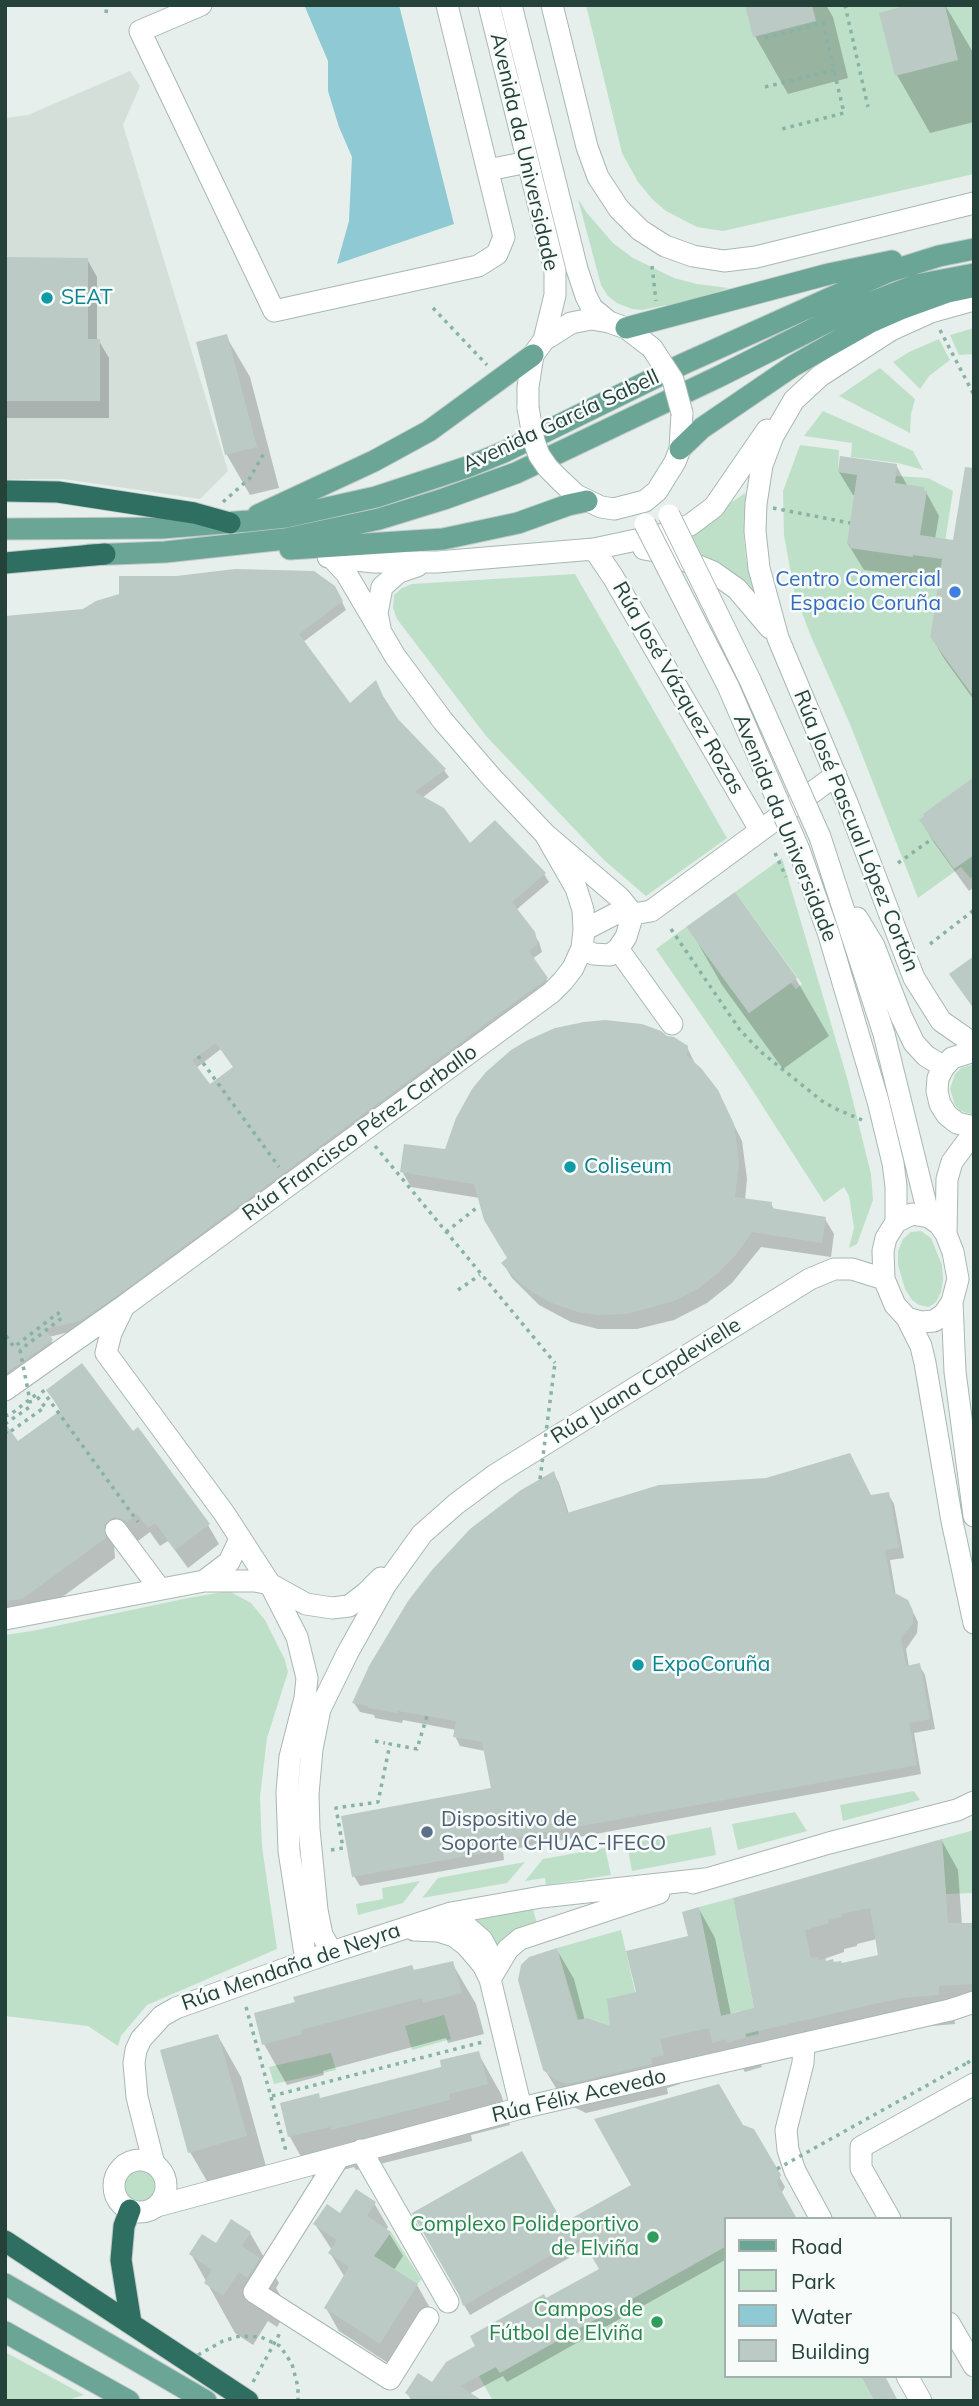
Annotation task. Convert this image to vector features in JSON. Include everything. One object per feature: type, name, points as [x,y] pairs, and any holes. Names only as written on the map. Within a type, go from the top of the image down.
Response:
[{"type":"highway","points":[[5,491],[58,492],[239,522]]},
{"type":"highway","points":[[5,563],[105,554]]},
{"type":"highway","points":[[130,2210],[124,2225],[121,2260],[131,2323]]},
{"type":"highway","points":[[5,2241],[131,2323],[249,2394]]},
{"type":"main road","points":[[617,325],[829,274],[886,262],[974,249]]},
{"type":"main road","name":"Avenida García Sabell","points":[[5,529],[162,528],[239,522],[341,505],[416,485],[504,452],[622,393],[888,272],[939,256],[974,249]]},
{"type":"main road","name":"Avenida García Sabell","points":[[5,556],[226,547],[285,540],[355,525],[444,499],[516,472],[720,376],[849,311],[916,285],[974,274]]},
{"type":"main road","points":[[680,449],[702,428],[793,366],[869,323],[925,300],[974,287]]},
{"type":"main road","points":[[239,522],[374,461],[429,431],[539,347]]},
{"type":"main road","points":[[226,547],[304,549],[443,540],[518,523],[587,501]]},
{"type":"main road","points":[[5,2284],[206,2401]]},
{"type":"main road","points":[[5,2332],[129,2401]]},
{"type":"street","points":[[201,5],[140,31],[274,311],[478,266],[497,254],[504,237],[447,5]]},
{"type":"street","name":"Avenida da Universidade","points":[[489,5],[555,271],[555,295],[539,347]]},
{"type":"street","name":"Avenida da Universidade","points":[[512,5],[586,296],[593,309],[617,325]]},
{"type":"street","points":[[552,5],[587,147],[598,177],[619,209],[640,230],[665,246],[693,256],[724,261],[756,257],[974,203]]},
{"type":"street","points":[[549,157],[587,147]]},
{"type":"street","points":[[488,170],[528,162]]},
{"type":"street","name":"Rúa José Pascual López Cortón","points":[[594,549],[664,534],[690,525],[703,517],[723,494],[767,429],[820,376],[891,330],[931,312],[974,300]]},
{"type":"street","points":[[591,320],[617,325],[652,348],[673,380],[682,413],[680,449],[668,477],[645,501],[614,509],[587,501],[548,468],[534,441],[528,408],[528,387],[539,347],[571,323],[591,320]]},
{"type":"street","name":"Rúa José Pascual López Cortón","points":[[794,400],[773,436],[762,465],[755,531],[759,568],[778,638],[836,775],[914,978],[941,1021],[948,1063],[938,1078],[940,1104],[947,1115],[957,1123],[974,1127]]},
{"type":"street","name":"Avenida da Universidade","points":[[668,477],[665,499],[669,514],[756,692],[820,837],[834,876],[884,1034],[929,1217]]},
{"type":"street","name":"Avenida da Universidade","points":[[614,509],[629,513],[645,524],[728,686],[799,850],[829,935],[878,1101],[896,1186],[896,1222]]},
{"type":"street","name":"Rúa José Pascual López Cortón","points":[[304,549],[333,559],[374,562],[437,562],[594,549],[638,549],[667,553],[713,572],[737,589],[778,638]]},
{"type":"street","name":"Rúa José Vázquez Rozas","points":[[594,549],[613,577],[760,830]]},
{"type":"street","points":[[333,559],[346,573],[384,640],[443,721],[544,834],[620,898],[633,914],[631,926],[618,949],[610,955],[602,956],[583,939],[583,910],[576,888],[544,834]]},
{"type":"street","name":"Rúa José Pascual López Cortón","points":[[384,640],[377,613],[382,587],[399,572],[437,562]]},
{"type":"street","points":[[583,939],[615,914],[652,911],[836,775]]},
{"type":"street","name":"Avenida da Universidade","points":[[834,876],[874,946],[914,1042],[926,1056],[948,1063]]},
{"type":"street","name":"Rúa Francisco Pérez Carballo","points":[[5,1390],[551,993],[573,968],[583,939]]},
{"type":"street","points":[[618,949],[672,1024]]},
{"type":"street","name":"Rúa José Pascual López Cortón","points":[[941,1021],[974,1044]]},
{"type":"street","points":[[948,1063],[974,1051]]},
{"type":"street","points":[[946,1234],[947,1180],[952,1162],[966,1143],[974,1138]]},
{"type":"street","points":[[974,1516],[955,1372],[953,1302],[958,1279],[957,1266],[946,1234],[939,1224],[929,1217],[912,1214],[896,1222],[886,1238],[883,1251],[884,1279],[895,1305],[907,1318],[921,1346],[952,1521],[974,1623]]},
{"type":"street","name":"Rúa Juana Capdevielle","points":[[5,1619],[204,1581],[254,1581],[270,1584],[306,1604],[332,1608],[349,1606],[366,1594],[422,1534],[495,1475],[810,1279],[834,1269],[852,1269],[884,1279]]},
{"type":"street","points":[[907,1318],[921,1322],[933,1321],[944,1314],[953,1302]]},
{"type":"street","name":"Rúa Francisco Pérez Carballo","points":[[106,1353],[111,1333],[124,1306]]},
{"type":"street","points":[[66,1348],[106,1353],[235,1526],[270,1584],[297,1637],[307,1678],[306,1698],[295,1731],[287,1792],[289,1851],[306,1961]]},
{"type":"street","points":[[204,1581],[229,1562],[235,1526]]},
{"type":"street","points":[[116,1530],[160,1589]]},
{"type":"street","name":"Rúa Juana Capdevielle","points":[[331,1952],[322,1935],[317,1910],[309,1829],[312,1749],[320,1709],[386,1584],[422,1534]]},
{"type":"street","name":"Rúa Mendaña de Neyra","points":[[490,1979],[508,1949],[520,1939],[705,1879],[968,1808]]},
{"type":"street","name":"Rúa Mendaña de Neyra","points":[[152,2168],[147,2131],[134,2079],[136,2050],[141,2039],[162,2016],[176,2008],[331,1952],[451,1913],[530,1899],[705,1879]]},
{"type":"street","points":[[451,1913],[482,1940],[491,1959],[490,1979],[521,2108]]},
{"type":"street","points":[[394,1931],[438,1930],[454,1936],[475,1954],[490,1979]]},
{"type":"street","name":"Rúa Félix Acevedo","points":[[130,2210],[144,2212],[210,2190],[521,2108],[950,2010],[974,2002]]},
{"type":"street","name":"Rúa Félix Acevedo","points":[[950,2010],[974,2015]]},
{"type":"street","points":[[804,2044],[803,2063],[786,2130],[788,2150],[795,2171],[820,2217]]},
{"type":"street","points":[[889,2217],[861,2168],[861,2147],[974,2084]]},
{"type":"street","points":[[361,2150],[448,2302]]},
{"type":"street","points":[[339,2157],[254,2292],[390,2378],[428,2318]]},
{"type":"street","points":[[130,2210],[116,2194],[115,2180],[122,2167],[152,2168],[165,2194],[157,2206]]},
{"type":"street","name":"Rúa Félix Acevedo","points":[[152,2168],[189,2189],[210,2190]]},
{"type":"street","points":[[951,2326],[974,2366]]},
{"type":"street","points":[[908,2378],[921,2401]]},
{"type":"path","points":[[106,13],[107,5]]},
{"type":"path","points":[[845,5],[868,107]]},
{"type":"path","points":[[765,38],[823,23],[844,113],[778,130]]},
{"type":"path","points":[[765,87],[834,69]]},
{"type":"path","points":[[652,266],[657,310]]},
{"type":"path","points":[[433,308],[494,371]]},
{"type":"path","points":[[931,312],[974,395]]},
{"type":"path","points":[[205,515],[250,478],[264,453]]},
{"type":"path","points":[[756,504],[850,523]]},
{"type":"path","points":[[898,863],[932,839]]},
{"type":"path","points":[[930,944],[974,910]]},
{"type":"path","points":[[671,929],[740,1030],[761,1052],[822,1101],[862,1120]]},
{"type":"path","points":[[198,1056],[285,1175]]},
{"type":"path","points":[[373,1144],[555,1363],[540,1479]]},
{"type":"path","points":[[446,1232],[479,1206]]},
{"type":"path","points":[[458,1290],[480,1275]]},
{"type":"path","points":[[5,1424],[30,1406],[20,1350],[62,1318],[58,1313],[14,1347],[6,1336]]},
{"type":"path","points":[[42,1390],[138,1521]]},
{"type":"path","points":[[5,1432],[7,1434],[45,1407],[36,1395]]},
{"type":"path","points":[[325,1851],[343,1848],[336,1808],[378,1802],[390,1744],[418,1749],[427,1716]]},
{"type":"path","points":[[374,1741],[385,1743]]},
{"type":"path","points":[[246,2007],[286,2151]]},
{"type":"path","points":[[272,2096],[484,2042]]},
{"type":"path","points":[[777,2169],[974,2059]]},
{"type":"path","points":[[249,2394],[290,2315]]},
{"type":"path","points":[[198,2356],[223,2340],[240,2336],[261,2337],[279,2346],[292,2364],[298,2387],[298,2401]]},
{"type":"shaded area","points":[[130,71],[140,86],[123,125],[228,471],[200,499],[64,479],[5,479],[5,118],[28,115]]},
{"type":"green space","points":[[586,5],[974,5],[974,174],[723,231],[697,227],[666,211],[652,199],[638,182],[622,153]]},
{"type":"green space","points":[[578,199],[613,243],[633,258],[674,278],[729,288],[669,308],[667,305],[642,310],[617,303],[601,285]]},
{"type":"green space","points":[[974,328],[974,354],[959,355],[950,335]]},
{"type":"green space","points":[[939,339],[950,360],[929,376],[920,389],[893,362]]},
{"type":"green space","points":[[880,368],[915,399],[910,433],[839,396]]},
{"type":"green space","points":[[823,411],[913,451],[923,470],[898,463],[851,457],[852,443],[804,436]]},
{"type":"green space","points":[[800,445],[839,450],[838,472],[894,480],[896,476],[928,478],[953,491],[930,637],[974,697],[974,876],[970,878],[961,867],[918,898],[850,724],[794,591],[784,535],[783,491]]},
{"type":"green space","points":[[745,493],[746,559],[756,599],[670,545]]},
{"type":"green space","points":[[575,574],[727,838],[646,896],[604,860],[486,736],[397,619],[393,608],[394,595],[412,584]]},
{"type":"green space","points":[[782,858],[848,1081],[871,1174],[873,1200],[857,1244],[849,1248],[854,1228],[849,1196],[844,1187],[824,1202],[744,1077],[656,949],[686,927],[749,1013],[791,983],[796,989],[802,984],[735,892]]},
{"type":"green space","points":[[974,1064],[974,1115],[961,1111],[955,1105],[950,1089],[955,1074],[961,1068]]},
{"type":"green space","points":[[921,1231],[931,1238],[942,1265],[941,1292],[936,1302],[929,1307],[912,1300],[905,1289],[898,1265],[898,1251],[903,1239],[911,1232]]},
{"type":"green space","points":[[229,1591],[251,1603],[265,1620],[285,1660],[288,1672],[267,1738],[260,1797],[262,1847],[277,1949],[147,2005],[121,2036],[118,2046],[88,2026],[5,2016],[5,1635]]},
{"type":"green space","points":[[914,1791],[920,1800],[843,1821],[840,1805]]},
{"type":"green space","points":[[795,1812],[807,1831],[738,1850],[732,1824]]},
{"type":"green space","points":[[711,1827],[716,1855],[632,1871],[627,1844]]},
{"type":"green space","points":[[974,1830],[974,1893],[946,1894],[942,1839]]},
{"type":"green space","points":[[605,1848],[611,1875],[546,1885],[545,1878],[525,1881],[543,1859]]},
{"type":"green space","points":[[525,1862],[507,1883],[422,1898],[438,1878]]},
{"type":"green space","points":[[420,1881],[403,1903],[358,1915],[356,1904],[383,1899],[382,1888]]},
{"type":"green space","points":[[733,1898],[759,2034],[746,2037],[740,2011],[721,2016],[699,1907]]},
{"type":"green space","points":[[533,1909],[537,1924],[497,1949],[493,1939],[473,1918]]},
{"type":"green space","points":[[621,1930],[644,2031],[633,2068],[623,2071],[612,2035],[607,2028],[588,2018],[579,2022],[557,1948]]},
{"type":"green space","points":[[444,2015],[451,2039],[412,2050],[405,2026]]},
{"type":"green space","points":[[331,2053],[336,2070],[274,2084],[269,2067]]},
{"type":"green space","points":[[140,2171],[151,2175],[155,2186],[151,2197],[140,2201],[129,2197],[125,2186],[129,2175]]},
{"type":"green space","points":[[391,2232],[421,2279],[418,2284],[377,2258],[362,2282],[348,2266],[364,2242],[378,2251]]},
{"type":"green space","name":"Campos de Fútbol de Elviña","points":[[724,2247],[724,2378],[862,2378],[874,2401],[493,2401],[479,2376],[496,2367],[499,2372]]},
{"type":"green space","points":[[5,2352],[84,2395],[64,2401],[5,2401]]},
{"type":"water","points":[[399,5],[454,224],[337,264],[349,221],[352,157],[328,91],[328,61],[305,7]]},
{"type":"building","points":[[745,5],[812,5],[816,21],[753,37]]},
{"type":"building","points":[[908,5],[945,5],[958,60],[895,76],[879,13]]},
{"type":"building","points":[[5,257],[88,258],[88,339],[100,339],[100,401],[5,401]]},
{"type":"building","points":[[227,334],[257,447],[225,455],[196,342]]},
{"type":"building","points":[[840,456],[897,464],[895,483],[924,487],[927,491],[920,535],[953,540],[965,467],[974,468],[974,697],[930,637],[942,559],[849,548],[850,545],[847,544],[857,475],[838,472]]},
{"type":"building","points":[[235,569],[314,571],[335,586],[343,601],[299,634],[350,703],[376,680],[398,719],[446,769],[415,792],[444,808],[470,843],[495,820],[546,873],[512,902],[535,932],[538,944],[529,951],[548,978],[115,1297],[80,1321],[45,1329],[53,1340],[5,1374],[5,616],[83,609],[96,601],[119,594],[119,576],[176,576]],"holes":[[[216,1043],[233,1067],[210,1084],[192,1060]]]},
{"type":"building","points":[[974,777],[974,855],[954,869],[919,820],[923,814]]},
{"type":"building","points":[[735,892],[797,978],[749,1013],[686,927]]},
{"type":"building","points":[[974,956],[974,1009],[949,974]]},
{"type":"building","name":"Coliseum","points":[[605,1020],[642,1024],[688,1046],[687,1056],[701,1068],[718,1090],[734,1124],[739,1162],[735,1197],[772,1202],[771,1208],[826,1217],[822,1243],[752,1232],[735,1256],[718,1273],[699,1288],[674,1301],[627,1314],[598,1315],[578,1312],[535,1294],[501,1263],[507,1258],[484,1220],[474,1184],[400,1172],[404,1144],[445,1149],[456,1118],[472,1089],[486,1072],[511,1050],[555,1028]]},
{"type":"building","points":[[82,1363],[133,1431],[138,1427],[210,1524],[175,1550],[155,1523],[148,1528],[137,1514],[127,1522],[114,1517],[104,1525],[106,1538],[22,1599],[5,1601],[5,1423],[18,1441],[61,1410],[46,1390]]},
{"type":"building","name":"ExpoCoruña","points":[[850,1453],[871,1495],[889,1492],[899,1548],[885,1550],[893,1592],[908,1600],[913,1611],[913,1623],[901,1638],[906,1666],[920,1663],[930,1719],[909,1723],[917,1765],[498,1841],[500,1850],[352,1877],[341,1816],[491,1788],[482,1742],[453,1737],[456,1721],[368,1708],[352,1703],[369,1666],[408,1601],[470,1529],[521,1490],[554,1471],[567,1513],[659,1485],[766,1478]]},
{"type":"building","points":[[942,1839],[948,1923],[974,1923],[974,1984],[939,1986],[939,1995],[883,2002],[745,2034],[746,2037],[727,2043],[726,2039],[712,2043],[709,2028],[660,2039],[664,2055],[651,2058],[652,2064],[568,2084],[556,2080],[543,2070],[518,1980],[521,1965],[529,1957],[557,1948],[577,2020],[588,2018],[610,2026],[607,1999],[636,1992],[626,1951],[688,1936],[682,1912],[699,1907],[721,2016],[754,2008],[733,1898]],"holes":[[[870,1908],[878,1955],[842,1963],[834,1962],[833,1959],[826,1961],[826,1958],[811,1958],[805,1930],[829,1923],[828,1920],[842,1917],[841,1914]]]},
{"type":"building","points":[[453,1961],[462,1993],[423,2003],[422,1998],[301,2030],[302,2034],[262,2045],[254,2013],[295,2002],[293,1997],[412,1965],[414,1970]]},
{"type":"building","points":[[218,2034],[247,2136],[188,2153],[160,2050]]},
{"type":"building","points":[[479,2051],[488,2084],[449,2094],[450,2100],[331,2130],[330,2127],[288,2137],[280,2103],[319,2093],[320,2098],[441,2067],[440,2060]]},
{"type":"building","name":"Complexo Polideportivo de Elviña","points":[[719,2084],[743,2125],[754,2129],[781,2175],[777,2183],[796,2217],[724,2217],[724,2248],[500,2373],[496,2367],[460,2386],[483,2401],[417,2401],[405,2393],[418,2373],[432,2382],[446,2362],[475,2346],[470,2336],[544,2294],[546,2298],[599,2269],[581,2238],[463,2306],[412,2213],[522,2151],[563,2223],[631,2185],[594,2119]]},
{"type":"building","points":[[356,2189],[376,2202],[367,2216],[391,2232],[374,2256],[418,2284],[380,2344],[324,2308],[349,2267],[328,2253],[337,2240],[313,2224],[327,2204],[340,2213]]},
{"type":"building","points":[[231,2219],[251,2232],[242,2246],[260,2258],[247,2278],[239,2272],[223,2296],[204,2283],[212,2270],[189,2254],[202,2234],[216,2243]]},
{"type":"building","points":[[862,2378],[886,2378],[898,2401],[874,2401]]},
{"type":"place","name":"SEAT","points":[[47,298]]},
{"type":"place","name":"Centro Comercial Espacio Coruña","points":[[955,592]]},
{"type":"place","name":"Coliseum","points":[[570,1167]]},
{"type":"place","name":"ExpoCoruña","points":[[638,1665]]},
{"type":"place","name":"Dispositivo de Soporte CHUAC-IFECO","points":[[427,1832]]},
{"type":"place","name":"Complexo Polideportivo de Elviña","points":[[653,2237]]},
{"type":"place","name":"Campos de Fútbol de Elviña","points":[[657,2322]]}]
